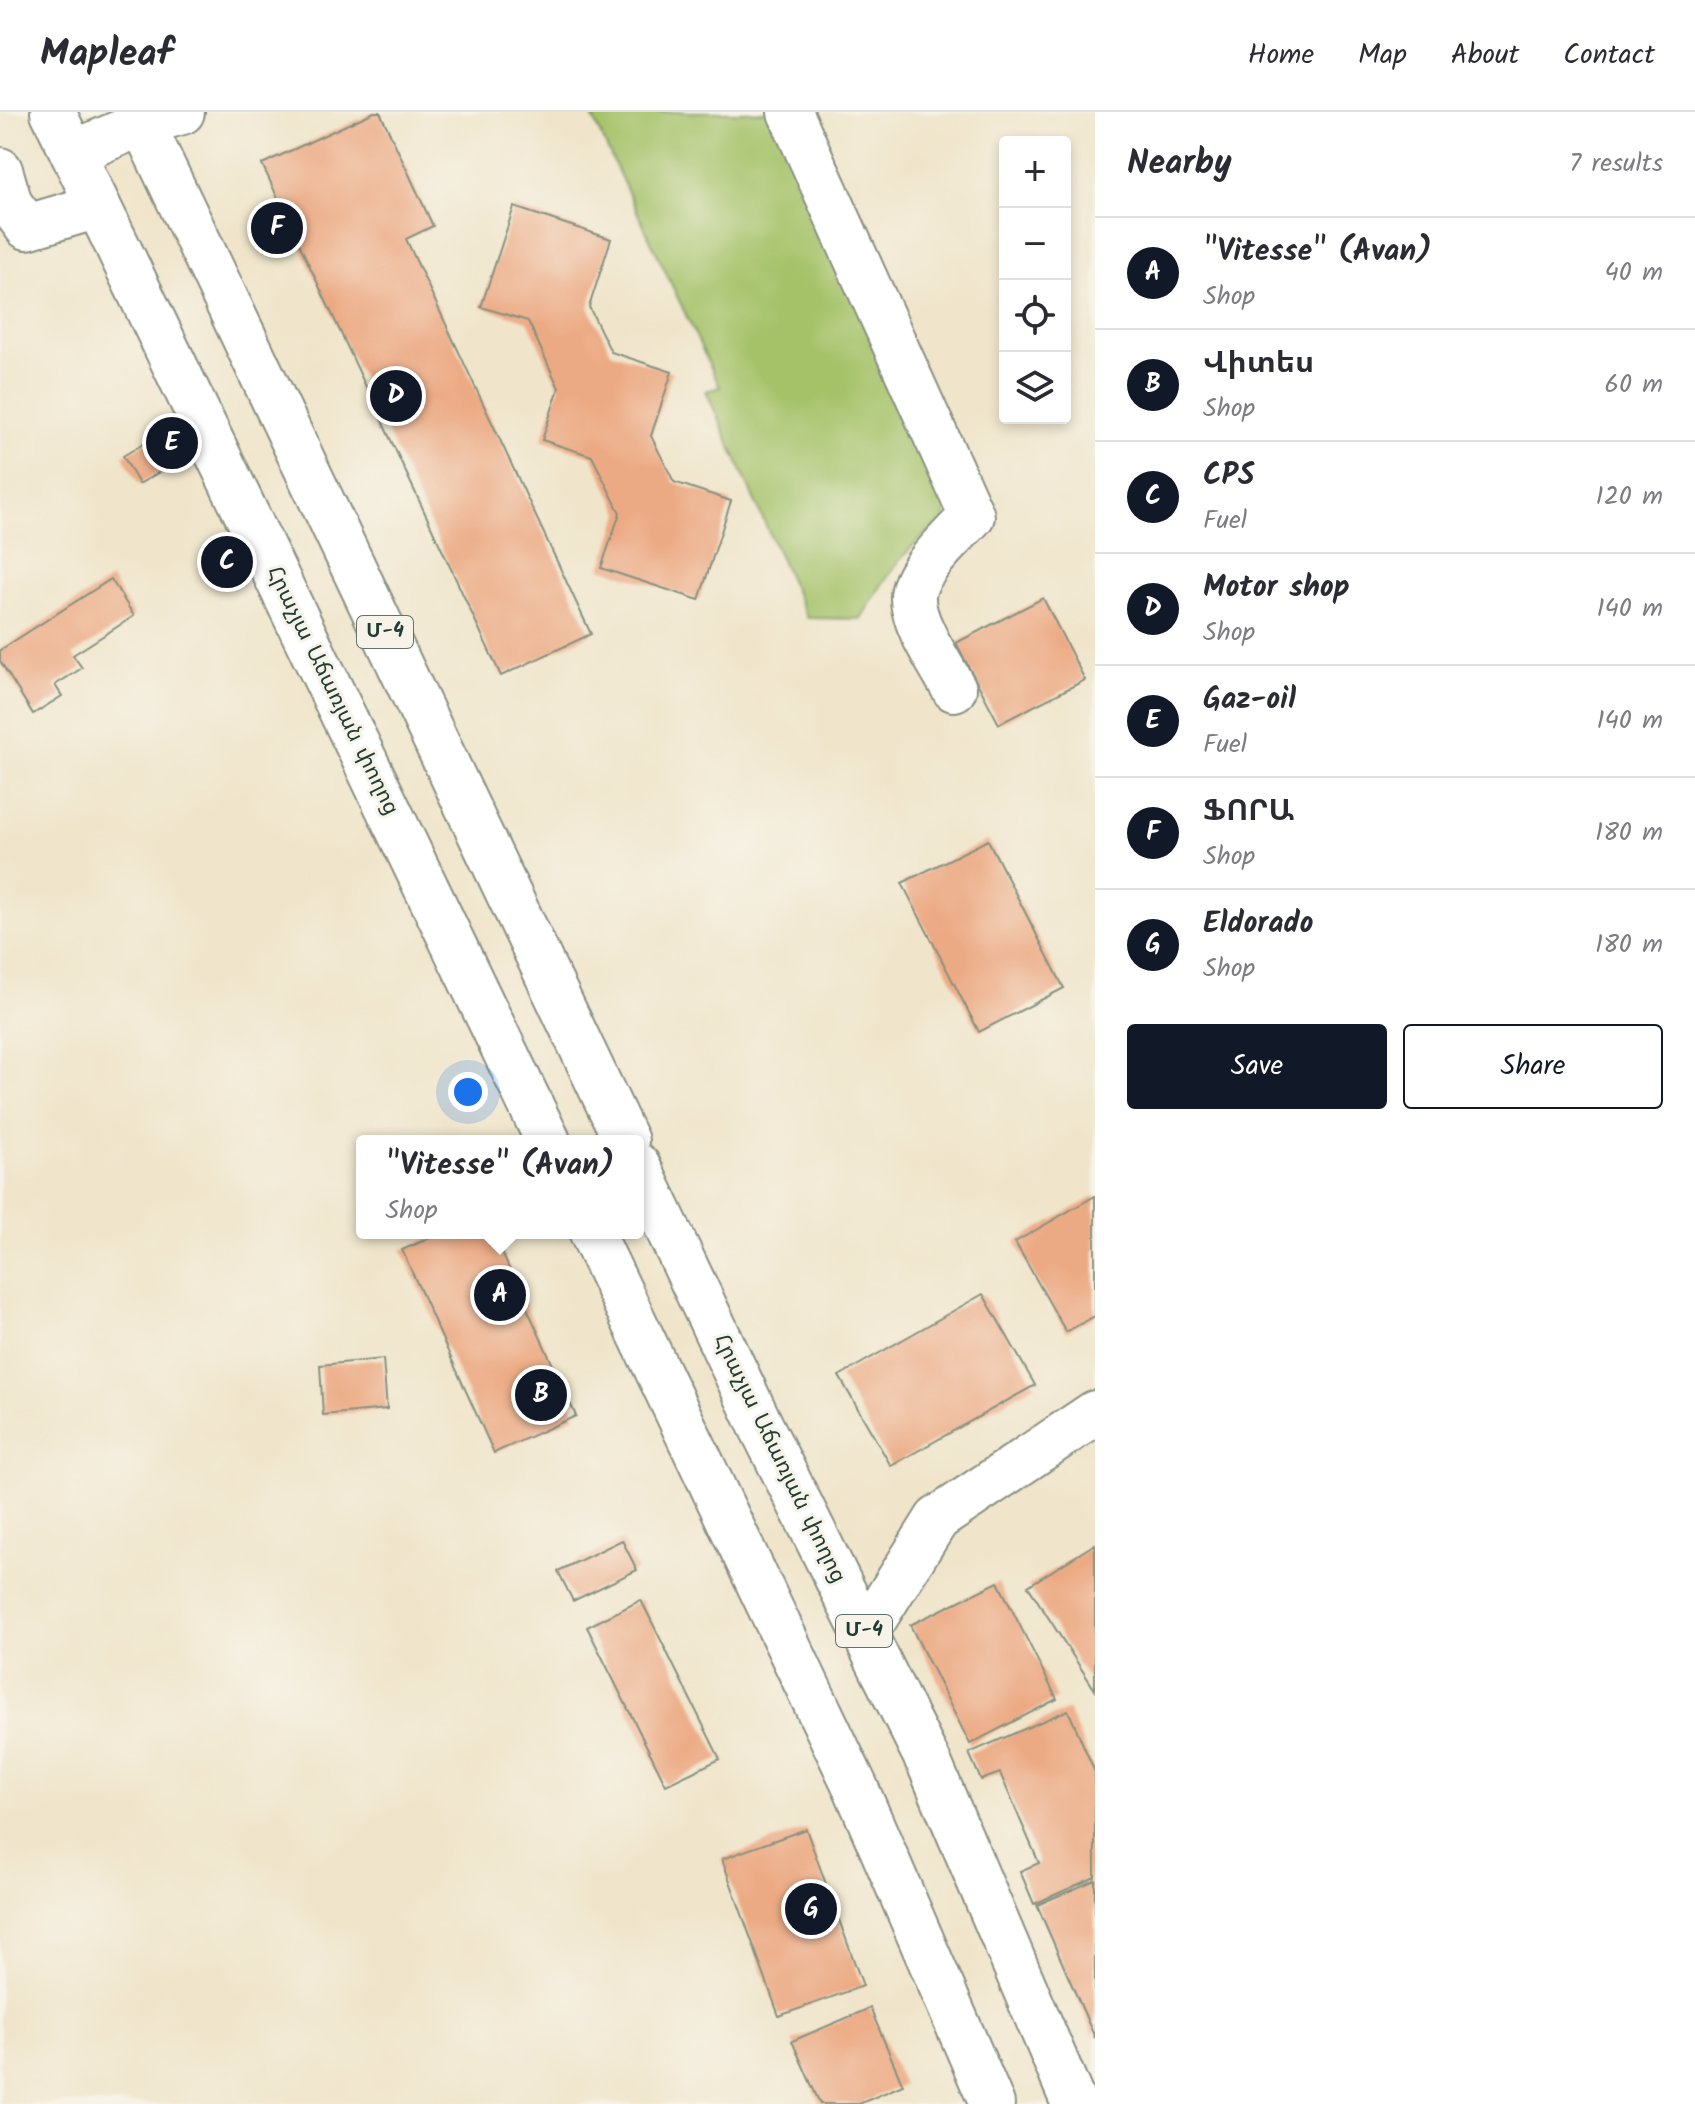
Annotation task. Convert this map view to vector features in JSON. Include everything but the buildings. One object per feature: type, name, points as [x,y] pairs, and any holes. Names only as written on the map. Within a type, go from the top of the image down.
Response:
[{"type":"main road","name":"Հրաչյա Աճառյան փողոց","points":[[53,112],[545,1135]]},
{"type":"main road","points":[[790,112],[972,516],[924,570],[912,594],[915,616],[954,689]]},
{"type":"main road","points":[[73,153],[154,116]]},
{"type":"main road","name":"Մ-4","points":[[154,116],[623,1135]]},
{"type":"main road","points":[[0,170],[10,204],[27,227],[98,206]]},
{"type":"main road","name":"Հրաչյա Աճառյան փողոց","points":[[644,1179],[761,1426],[930,1765],[1074,2104]]},
{"type":"main road","points":[[595,1239],[855,1786],[992,2104]]},
{"type":"main road","points":[[865,1634],[937,1519],[1095,1413]]},
{"type":"green space","points":[[590,112],[772,112],[947,507],[944,521],[906,553],[861,619],[807,618],[706,391],[720,387]]},
{"type":"place","name":"ՖՈՐԱ","points":[[277,228]]},
{"type":"place","name":"Motor shop","points":[[396,396]]},
{"type":"place","name":"Gaz-oil","points":[[172,443]]},
{"type":"place","name":"CPS","points":[[227,562]]},
{"type":"place","name":"\"Vitesse\" (Avan)","points":[[500,1295]]},
{"type":"place","name":"Վիտես","points":[[541,1395]]},
{"type":"place","name":"Eldorado","points":[[811,1909]]}]
